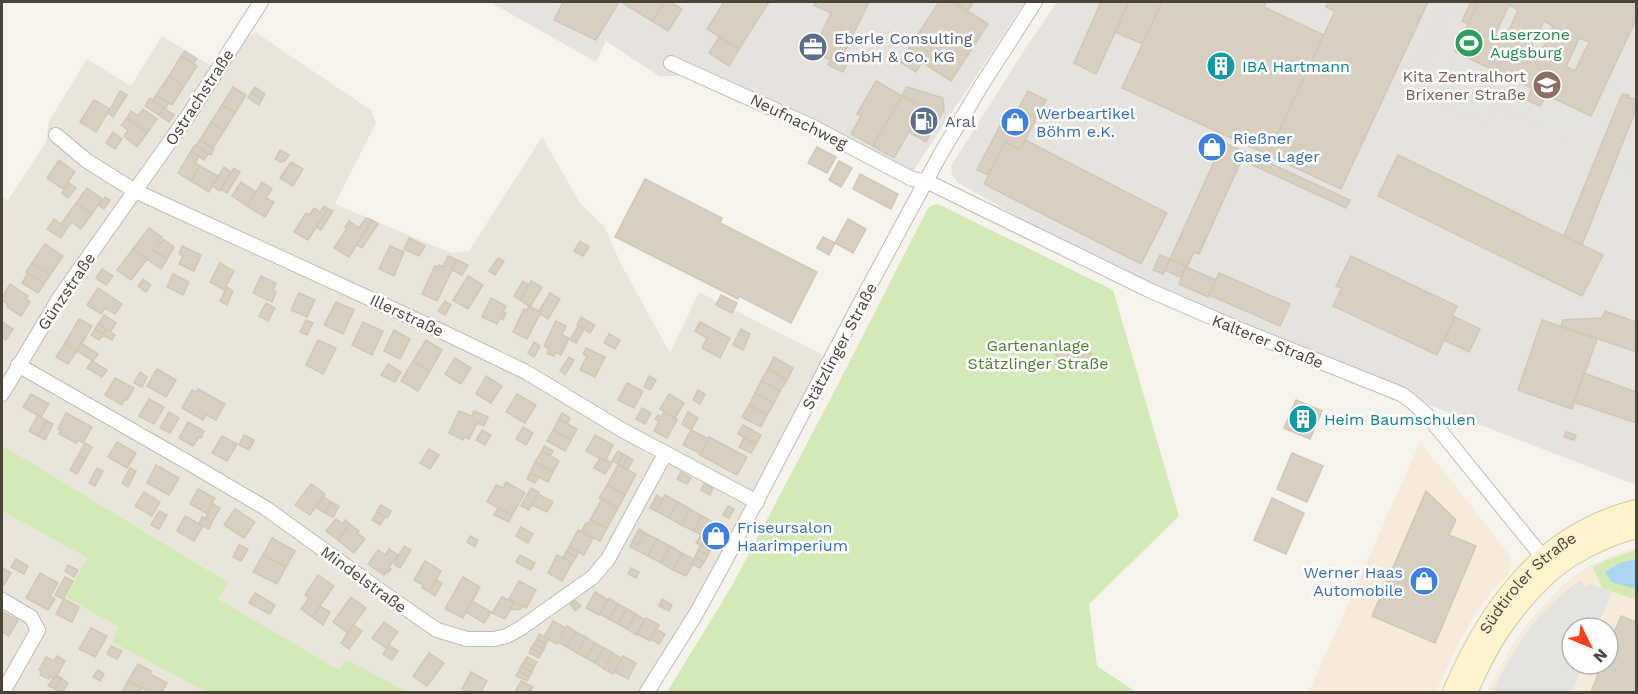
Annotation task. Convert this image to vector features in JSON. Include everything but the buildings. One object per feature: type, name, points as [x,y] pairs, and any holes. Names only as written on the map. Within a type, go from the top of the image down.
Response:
[{"type":"main road","name":"Südtiroler Straße","points":[[1467,693],[1486,653],[1513,611],[1532,590],[1548,564],[1575,535],[1608,519],[1636,510]]},
{"type":"main road","name":"Südtiroler Straße","points":[[1453,693],[1468,658],[1496,611],[1516,585],[1548,564],[1571,556],[1614,535],[1636,528]]},
{"type":"street","name":"Ostrachstraße","points":[[135,191],[190,113],[261,2]]},
{"type":"street","name":"Stätzlinger Straße","points":[[647,693],[696,614],[926,181],[981,86],[1035,2]]},
{"type":"street","name":"Neufnachweg","points":[[671,63],[813,127],[912,179],[926,181]]},
{"type":"street","name":"Illerstraße","points":[[56,135],[87,161],[135,191],[526,372],[624,431],[757,502]]},
{"type":"street","name":"Kalterer Straße","points":[[926,181],[1151,291],[1401,394],[1418,406],[1432,421],[1548,564]]},
{"type":"street","name":"Günzstraße","points":[[2,394],[60,297],[135,191]]},
{"type":"street","name":"Mindelstraße","points":[[18,365],[267,509],[437,630],[467,639],[494,639],[507,636],[593,577],[608,559],[665,454]]},
{"type":"street","points":[[2,600],[31,617],[38,630],[3,693]]},
{"type":"shaded area","points":[[490,2],[1025,2],[913,171],[687,76],[659,76],[606,41],[596,62]]},
{"type":"shaded area","points":[[1057,2],[1636,2],[1636,485],[1336,369],[1151,291],[958,183],[952,175],[951,166]]},
{"type":"shaded area","points":[[1444,2],[1454,2],[1409,99],[1400,95]]},
{"type":"shaded area","points":[[255,32],[371,110],[376,123],[335,204],[451,253],[469,251],[542,137],[580,203],[604,226],[621,264],[670,353],[699,292],[831,359],[647,692],[407,692],[346,659],[339,670],[218,599],[227,581],[2,445],[2,197],[8,200],[46,142],[49,121],[87,59],[131,86],[162,36],[213,67]]},
{"type":"shaded area","points":[[1447,53],[1589,119],[1577,143],[1494,104],[1485,123],[1425,97]]},
{"type":"shaded area","points":[[1620,149],[1636,154],[1630,170],[1636,173],[1636,191],[1609,182]]},
{"type":"shaded area","points":[[1421,440],[1430,457],[1510,556],[1511,566],[1508,575],[1492,591],[1474,616],[1436,692],[1309,692]]},
{"type":"shaded area","points":[[2,511],[87,558],[120,627],[112,642],[206,692],[2,692]]},
{"type":"shaded area","points":[[1636,547],[1636,692],[1487,692],[1514,642],[1536,613],[1564,584],[1587,567]]},
{"type":"shaded area","points":[[1580,580],[1585,587],[1591,584],[1612,592],[1602,616],[1560,616],[1560,676],[1578,676],[1572,692],[1492,692],[1522,639],[1540,615]]},
{"type":"green space","name":"Gartenanlage Stätzlinger Straße","points":[[938,204],[1113,290],[1179,516],[1089,604],[1097,666],[1136,692],[667,692],[733,584],[928,208]]},
{"type":"green space","points":[[2,445],[228,582],[218,599],[339,670],[346,659],[407,692],[206,692],[112,642],[119,627],[66,597],[87,558],[2,511]]},
{"type":"green space","points":[[1636,550],[1636,600],[1602,588],[1593,567]]},
{"type":"water","points":[[1636,559],[1636,589],[1612,582],[1605,572],[1620,563]]},
{"type":"place","name":"Laserzone Augsburg","points":[[1469,43]]},
{"type":"place","name":"Eberle Consulting GmbH & Co. KG","points":[[813,47]]},
{"type":"place","name":"IBA Hartmann","points":[[1221,66]]},
{"type":"place","name":"Kita Zentralhort Brixener Straße","points":[[1547,85]]},
{"type":"place","name":"Aral","points":[[924,121]]},
{"type":"place","name":"Werbeartikel Böhm e.K.","points":[[1015,122]]},
{"type":"place","name":"Rießner Gase Lager","points":[[1212,147]]},
{"type":"place","name":"Heim Baumschulen","points":[[1303,419]]},
{"type":"place","name":"Friseursalon Haarimperium","points":[[716,536]]},
{"type":"place","name":"Werner Haas Automobile","points":[[1424,581]]}]
